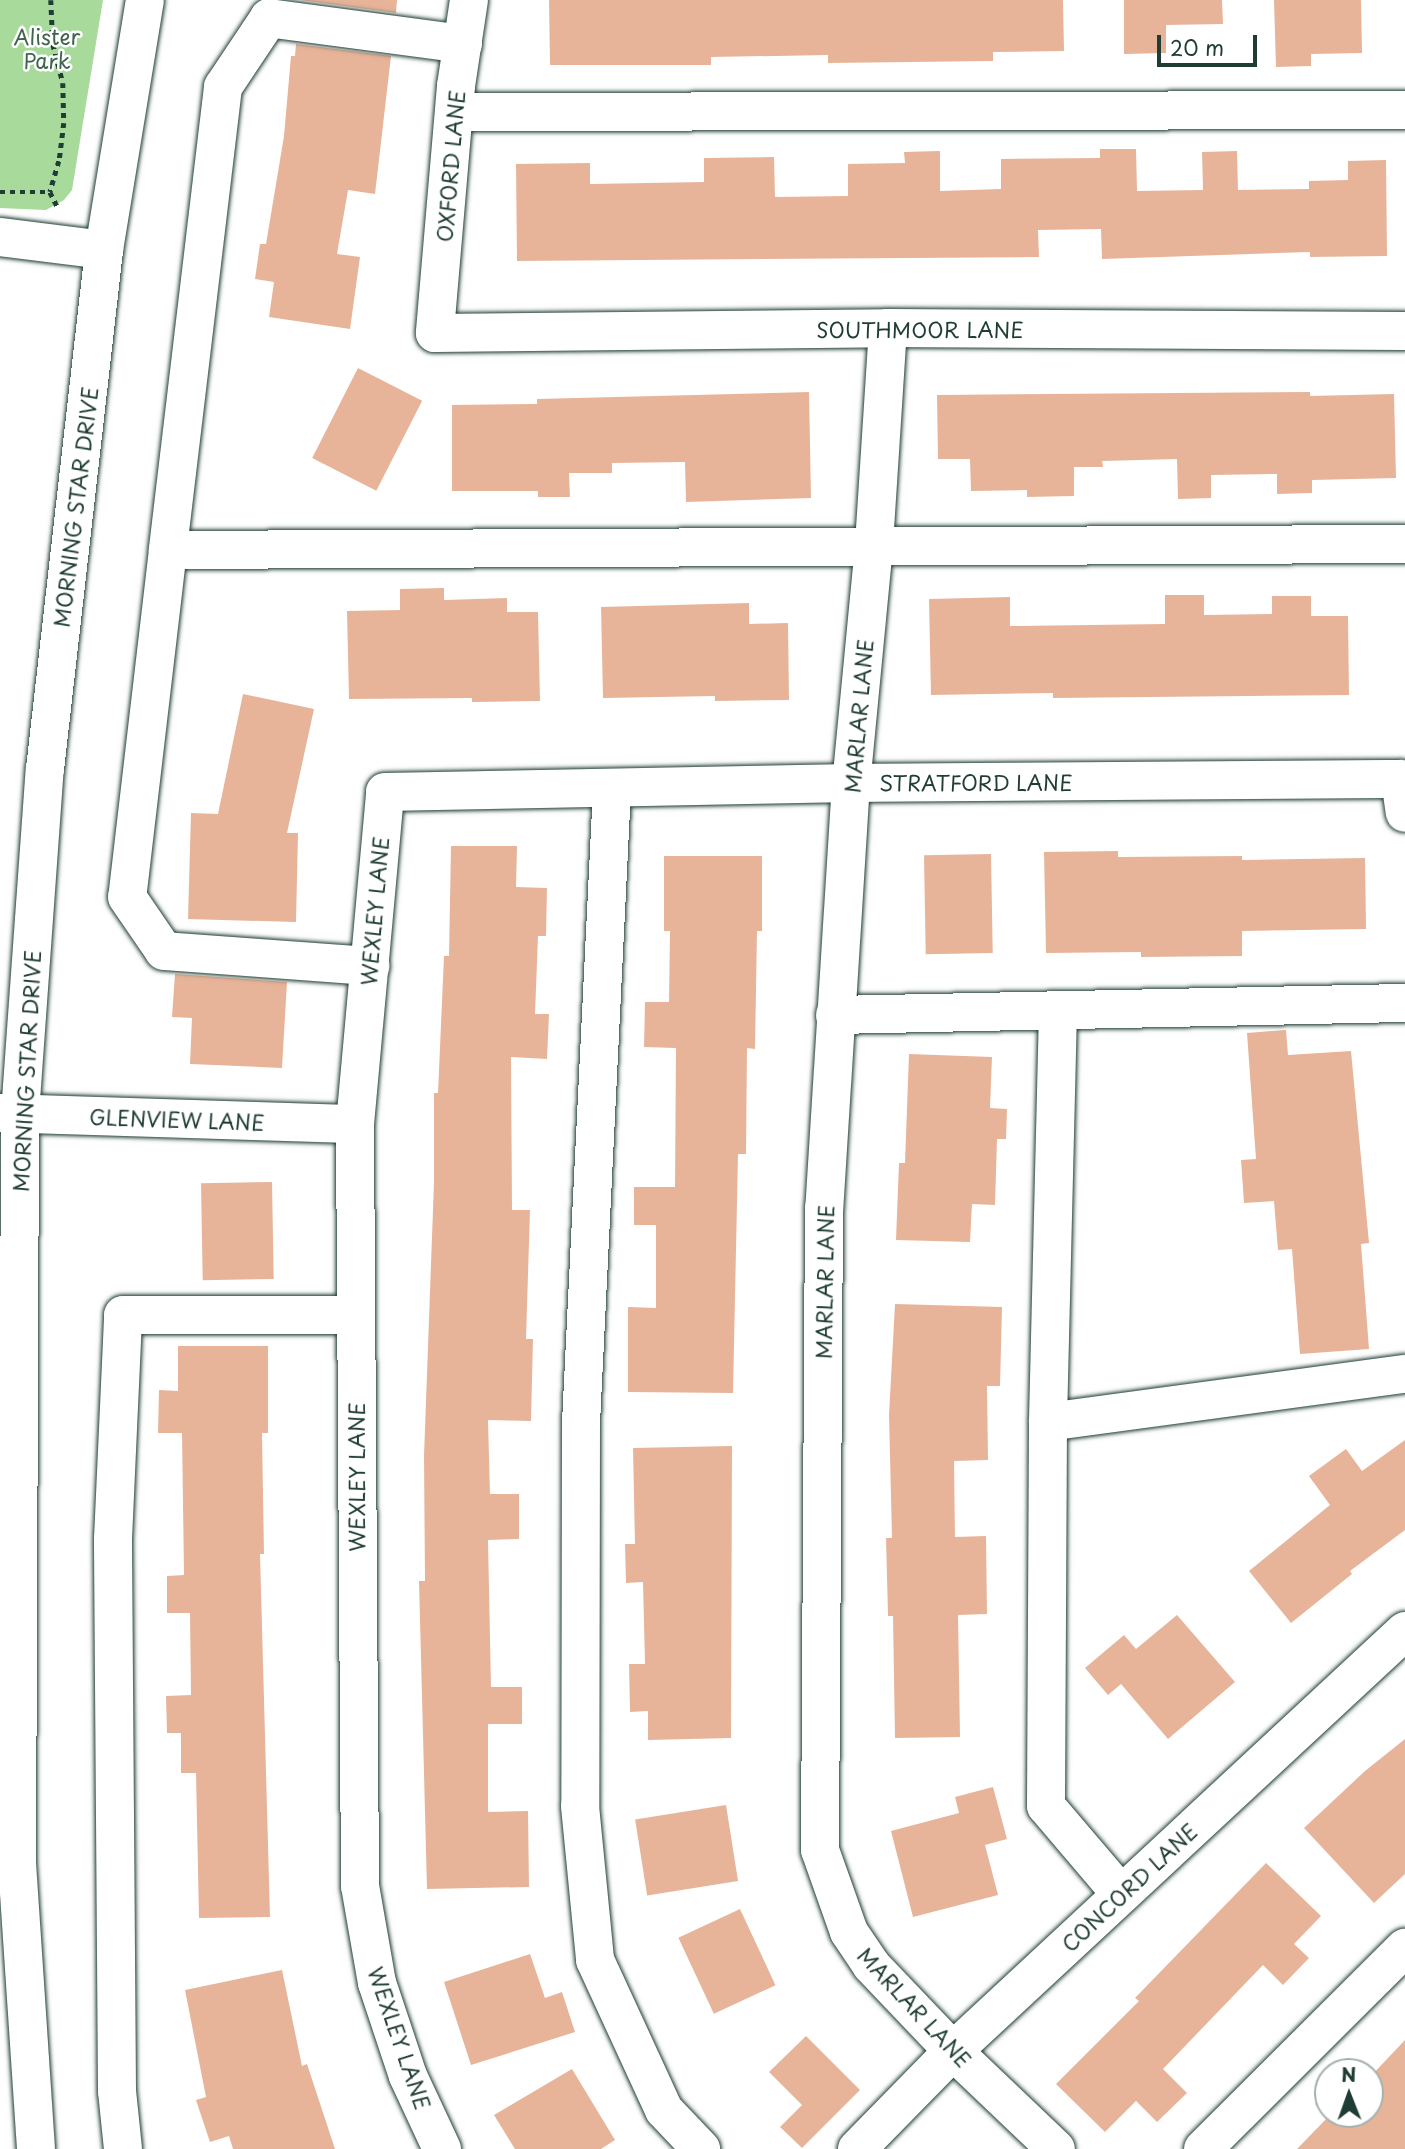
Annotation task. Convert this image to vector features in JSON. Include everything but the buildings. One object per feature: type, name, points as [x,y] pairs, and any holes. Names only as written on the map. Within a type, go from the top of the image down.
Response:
[{"type":"street","name":"MORNING STAR DRIVE","points":[[23,2130],[17,1864],[10,1113],[45,769],[104,250],[145,0]]},
{"type":"street","name":"OXFORD LANE","points":[[435,334],[455,112],[469,0]]},
{"type":"street","points":[[370,966],[164,951],[127,897],[223,87],[269,18],[463,44]]},
{"type":"street","points":[[455,112],[1405,110]]},
{"type":"street","points":[[0,237],[104,250]]},
{"type":"street","name":"SOUTHMOOR LANE","points":[[435,334],[888,328],[1405,331]]},
{"type":"street","name":"MARLAR LANE","points":[[888,328],[874,546],[851,783],[824,1207],[820,1850],[849,1932],[863,1954],[953,2051],[1056,2149]]},
{"type":"street","points":[[168,550],[1405,544]]},
{"type":"street","name":"STRATFORD LANE","points":[[385,792],[851,783],[1402,796]]},
{"type":"street","points":[[612,789],[581,1422],[580,1806],[595,1960],[664,2110],[701,2149]]},
{"type":"street","name":"WEXLEY LANE","points":[[385,792],[355,1124],[360,1886],[377,1983],[408,2076],[442,2149]]},
{"type":"street","points":[[835,1015],[1405,1003]]},
{"type":"street","points":[[1058,1011],[1048,1422],[1046,1806],[1121,1894]]},
{"type":"street","name":"GLENVIEW LANE","points":[[10,1113],[355,1124]]},
{"type":"street","points":[[123,2149],[117,2091],[113,1539],[123,1315],[355,1315]]},
{"type":"street","points":[[1048,1422],[1405,1374]]},
{"type":"street","name":"CONCORD LANE","points":[[857,2149],[953,2051],[1405,1631]]},
{"type":"street","points":[[1203,2149],[1405,1948]]},
{"type":"path","points":[[51,0],[53,44],[63,83],[64,123],[59,161],[50,192],[58,209]]},
{"type":"path","points":[[0,192],[50,192]]},
{"type":"green space","name":"Alister Park","points":[[0,0],[103,0],[72,190],[64,200],[46,210],[0,208]]}]
